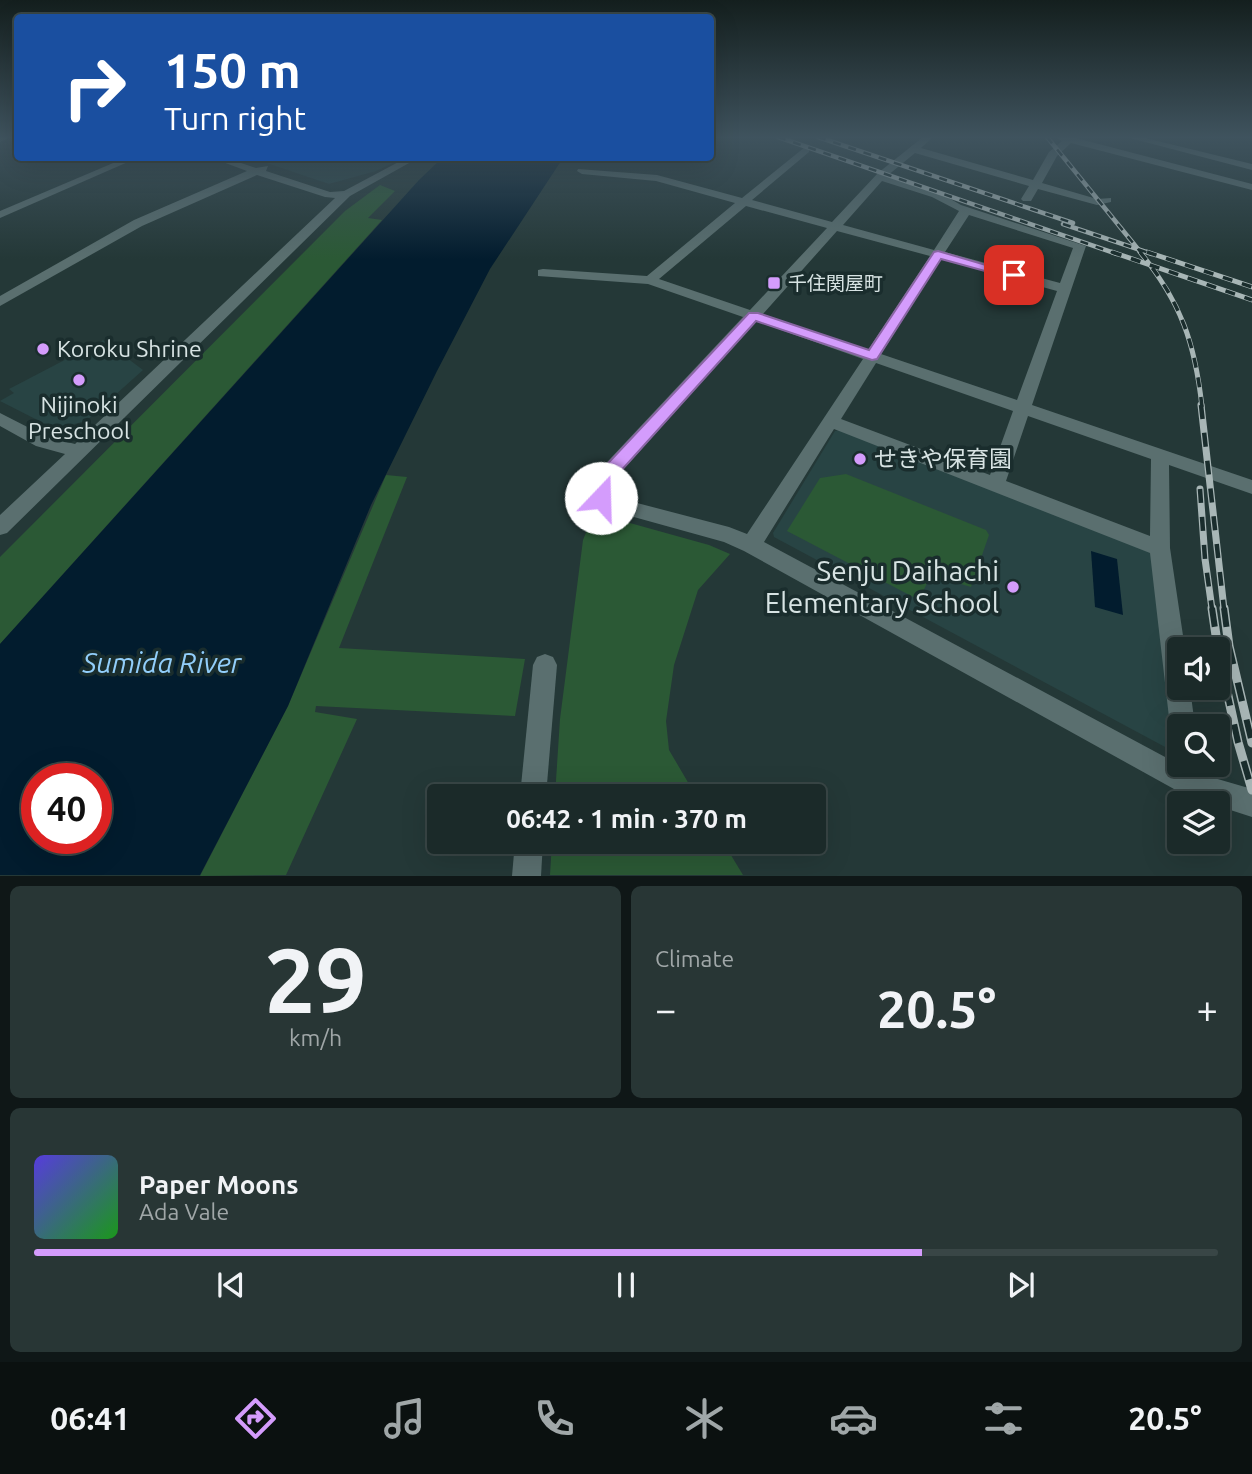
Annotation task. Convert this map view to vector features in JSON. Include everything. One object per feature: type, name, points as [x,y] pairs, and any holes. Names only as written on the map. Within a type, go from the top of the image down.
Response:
[{"type":"street","points":[[0,215],[86,178]]},
{"type":"street","points":[[0,302],[138,223],[242,178]]},
{"type":"street","points":[[282,178],[329,195],[346,194]]},
{"type":"street","points":[[0,527],[346,194],[376,178]]},
{"type":"street","points":[[656,178],[1065,289]]},
{"type":"street","points":[[650,280],[772,178]]},
{"type":"street","points":[[879,178],[602,480],[599,490],[601,498],[729,535],[751,545],[1167,762]]},
{"type":"street","points":[[1011,178],[1097,202],[1107,201]]},
{"type":"street","points":[[1027,199],[1039,178]]},
{"type":"street","points":[[1218,178],[1252,187]]},
{"type":"street","points":[[886,179],[936,195],[966,211],[1080,246],[996,484]]},
{"type":"street","points":[[751,545],[966,211]]},
{"type":"street","points":[[543,273],[650,280],[1252,487]]},
{"type":"street","points":[[0,419],[42,442],[80,451]]},
{"type":"street","points":[[830,421],[1160,548]]},
{"type":"street","points":[[1160,455],[1160,548],[1181,714]]},
{"type":"street","points":[[534,784],[545,665]]},
{"type":"street","points":[[1195,777],[1252,803]]},
{"type":"street","points":[[526,876],[528,854]]},
{"type":"shaded area","points":[[311,178],[351,178],[329,184]]},
{"type":"shaded area","name":"Nijinoki Preschool","points":[[103,340],[143,370],[86,421],[55,429],[0,401],[14,393],[9,389]]},
{"type":"shaded area","name":"Senju Daihachi Elementary School","points":[[840,430],[1147,549],[1155,557],[1167,700],[1169,700],[1171,714],[1167,714],[1167,748],[774,537],[773,533],[835,431]]},
{"type":"green space","points":[[380,185],[395,191],[368,218],[382,220],[0,644],[0,557],[345,211]]},
{"type":"green space","points":[[846,474],[986,530],[989,535],[971,587],[947,580],[929,579],[919,600],[787,531],[820,478]]},
{"type":"green space","points":[[386,475],[407,477],[339,648],[525,659],[515,716],[316,706],[315,712],[357,719],[286,875],[200,876],[288,706]]},
{"type":"green space","points":[[594,513],[709,545],[730,554],[698,590],[674,665],[666,721],[669,750],[689,784],[556,784],[560,719],[583,540]]},
{"type":"green space","points":[[551,854],[730,854],[743,875],[550,875]]},
{"type":"water","name":"Sumida River","points":[[421,178],[550,178],[490,269],[437,371],[371,505],[288,706],[200,875],[0,875],[0,644]]},
{"type":"water","points":[[1091,551],[1117,559],[1123,615],[1095,607]]},
{"type":"railway","points":[[896,178],[1117,254]]},
{"type":"railway","points":[[939,178],[1073,223]]},
{"type":"railway","points":[[1080,178],[1138,249]]},
{"type":"railway","points":[[1063,224],[1138,249]]},
{"type":"railway","points":[[1138,249],[1152,254]]},
{"type":"railway","points":[[1138,249],[1142,254]]},
{"type":"railway","points":[[1112,252],[1150,265]]},
{"type":"railway","points":[[1140,252],[1150,265]]},
{"type":"railway","points":[[1147,252],[1252,287]]},
{"type":"railway","points":[[1150,265],[1252,300]]},
{"type":"railway","points":[[1150,265],[1166,288],[1184,324],[1195,363],[1202,407]]},
{"type":"railway","points":[[1201,405],[1224,609]]},
{"type":"railway","points":[[1200,489],[1212,609]]},
{"type":"railway","points":[[1212,608],[1216,637]]},
{"type":"railway","points":[[1224,608],[1229,646],[1252,743]]},
{"type":"railway","points":[[1229,700],[1252,790]]},
{"type":"place","name":"千住関屋町","points":[[774,283]]},
{"type":"place","name":"Koroku Shrine","points":[[43,349]]},
{"type":"place","name":"Nijinoki Preschool","points":[[79,380]]},
{"type":"place","name":"せきや保育園","points":[[860,459]]},
{"type":"place","name":"Senju Daihachi Elementary School","points":[[1013,587]]},
{"type":"route","points":[[601,498],[599,490],[602,480],[754,316],[872,356],[938,254],[1014,275]]}]
